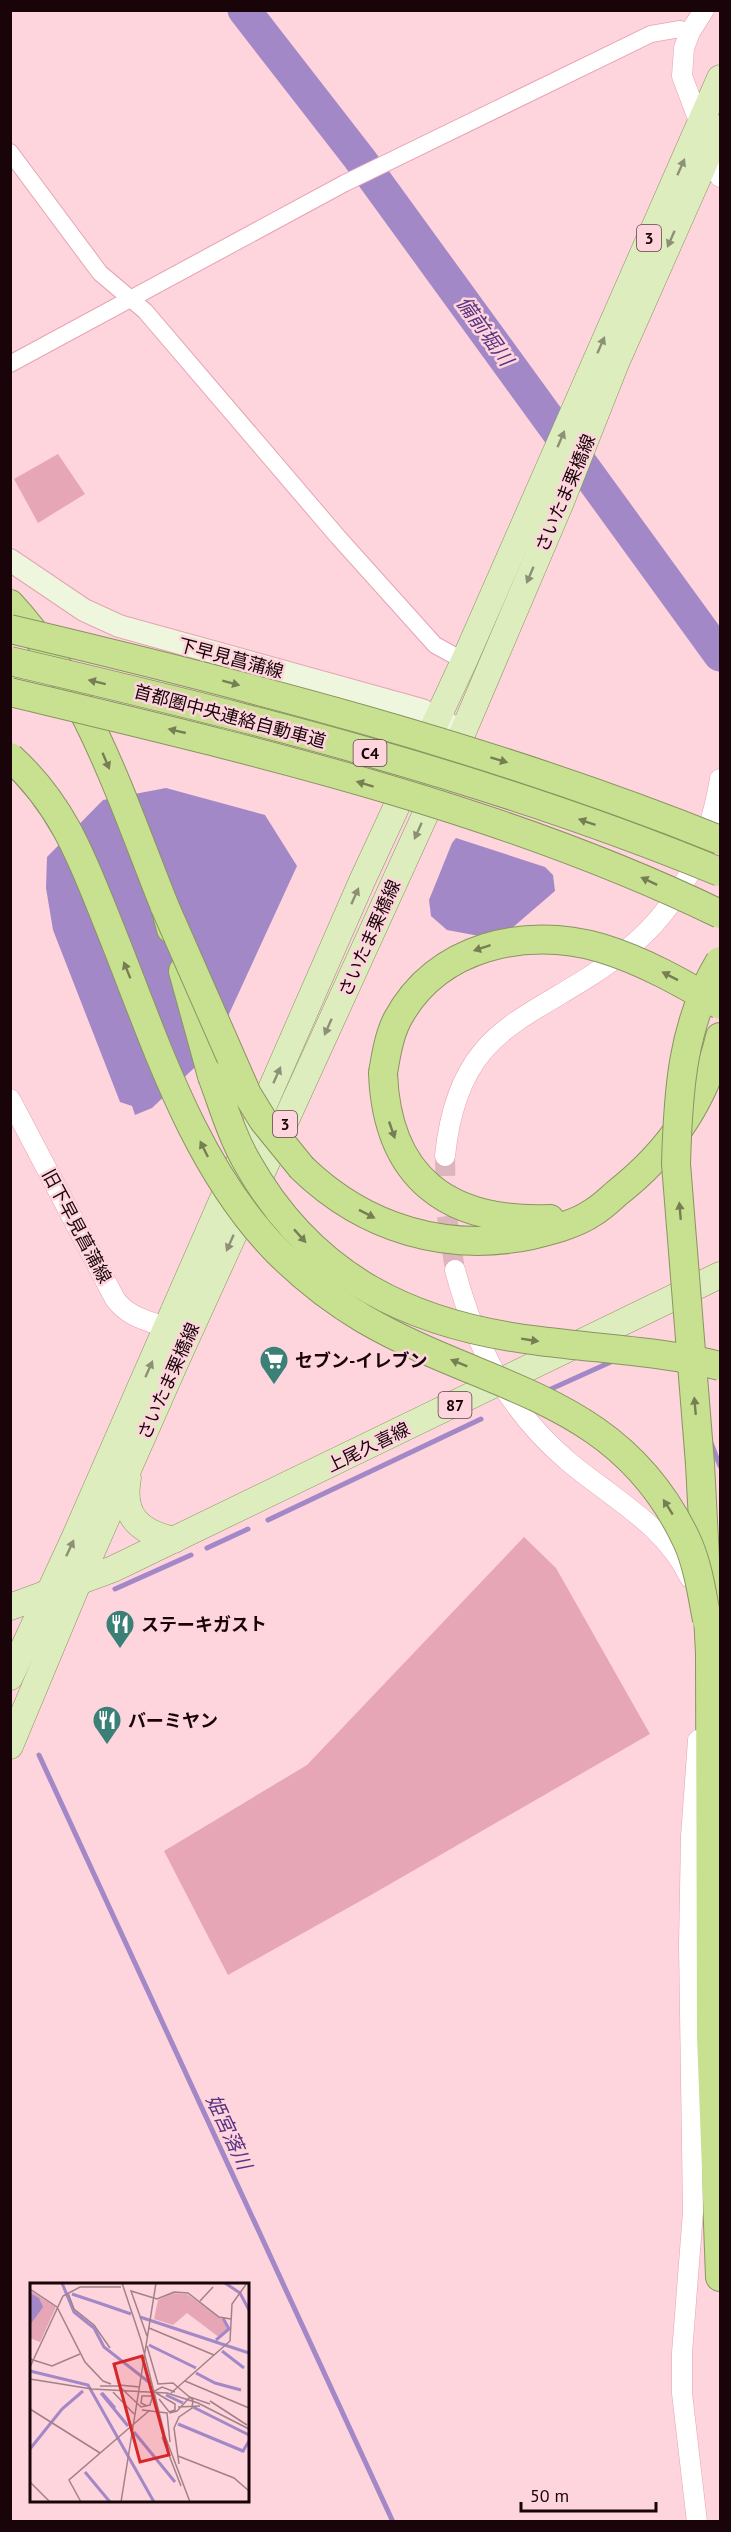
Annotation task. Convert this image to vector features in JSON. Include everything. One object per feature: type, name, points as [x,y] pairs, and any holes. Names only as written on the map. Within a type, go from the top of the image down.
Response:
[{"type":"highway","points":[[10,604],[36,635],[72,691],[91,729],[165,907],[247,1094],[263,1119],[302,1168],[317,1182],[367,1216],[430,1237],[491,1242],[550,1231],[591,1214],[638,1176],[663,1151],[690,1113],[717,1050],[720,1037]]},
{"type":"highway","name":"首都圏中央連絡自動車道","points":[[10,629],[222,681],[379,724],[522,768],[661,816],[720,840]]},
{"type":"highway","name":"首都圏中央連絡自動車道","points":[[10,661],[210,710],[380,756],[547,808],[657,846],[720,872]]},
{"type":"highway","points":[[10,692],[190,734],[452,810],[634,874],[720,914]]},
{"type":"highway","points":[[10,757],[47,796],[64,822],[84,863],[178,1095],[215,1171],[252,1224],[302,1275],[364,1319],[435,1353],[533,1395],[577,1419],[618,1448],[640,1468],[655,1486],[684,1536],[699,1579],[707,1620]]},
{"type":"highway","points":[[165,907],[212,1076],[233,1133],[247,1163],[284,1217],[304,1241],[359,1284],[389,1301],[422,1315],[457,1325],[537,1341],[668,1356],[720,1366]]},
{"type":"highway","points":[[611,1198],[576,1213],[550,1219],[520,1220],[489,1216],[460,1206],[433,1190],[414,1171],[398,1148],[385,1107],[383,1073],[387,1047],[397,1021],[411,998],[451,962],[478,949],[508,941],[536,939],[566,941],[600,948],[669,976],[720,1005]]},
{"type":"highway","points":[[719,2263],[711,2036],[712,1838],[707,1620],[700,1464],[676,1164],[680,1085],[687,1041],[696,1009],[720,961]]},
{"type":"main road","name":"さいたま栗橋線","points":[[10,1746],[78,1583],[177,1359],[463,732],[561,502],[711,133],[720,78]]},
{"type":"main road","name":"さいたま栗橋線","points":[[10,1677],[167,1328],[362,881],[464,661],[578,399],[711,133]]},
{"type":"main road","name":"下早見菖蒲線","points":[[10,560],[84,610],[118,626],[422,710],[463,732]]},
{"type":"main road","name":"上尾久喜線","points":[[10,1607],[78,1583],[174,1540],[720,1275]]},
{"type":"main road","points":[[130,1469],[126,1489],[127,1508],[134,1521],[156,1536],[174,1540]]},
{"type":"street","points":[[704,10],[690,32],[684,48],[682,76],[711,133],[720,177]]},
{"type":"street","points":[[10,364],[397,157],[651,34],[680,29],[690,32]]},
{"type":"street","points":[[10,152],[100,273],[119,291],[132,298],[338,537],[435,645],[464,661]]},
{"type":"street","points":[[445,1156],[449,1123],[462,1084],[473,1063],[488,1043],[507,1027],[601,969],[652,927],[668,908],[689,878],[705,843],[714,815],[720,779]]},
{"type":"street","name":"旧下早見菖蒲線","points":[[10,1099],[115,1299],[129,1314],[167,1328]]},
{"type":"street","points":[[455,1270],[478,1343],[499,1384],[522,1414],[568,1461],[670,1544],[690,1578],[702,1624],[704,1654],[691,1831],[689,1945],[693,2212],[682,2373],[682,2393],[697,2522]]},
{"type":"shaded area","points":[[58,454],[85,494],[38,523],[14,479]]},
{"type":"shaded area","points":[[166,788],[265,815],[297,866],[212,1051],[152,1108],[135,1115],[132,1106],[120,1102],[53,930],[46,888],[47,857],[103,800]]},
{"type":"shaded area","points":[[456,838],[545,867],[553,875],[555,891],[504,935],[490,938],[447,930],[431,916],[429,900]]},
{"type":"shaded area","points":[[524,1537],[556,1568],[650,1734],[228,1975],[164,1851],[307,1765]]},
{"type":"waterway","name":"備前堀川","points":[[244,10],[359,158],[720,655]]},
{"type":"waterway","points":[[551,1389],[613,1361]]},
{"type":"waterway","points":[[268,1520],[481,1419]]},
{"type":"waterway","points":[[711,1443],[720,1466]]},
{"type":"waterway","points":[[207,1548],[248,1529]]},
{"type":"waterway","points":[[115,1589],[191,1555]]},
{"type":"waterway","name":"姫宮落川","points":[[39,1755],[393,2522]]},
{"type":"tunnel","points":[[445,1156],[446,1210],[455,1270]]},
{"type":"place","name":"セブン-イレブン","points":[[274,1386]]},
{"type":"place","name":"ステーキガスト","points":[[120,1650]]},
{"type":"place","name":"バーミヤン","points":[[107,1746]]}]
